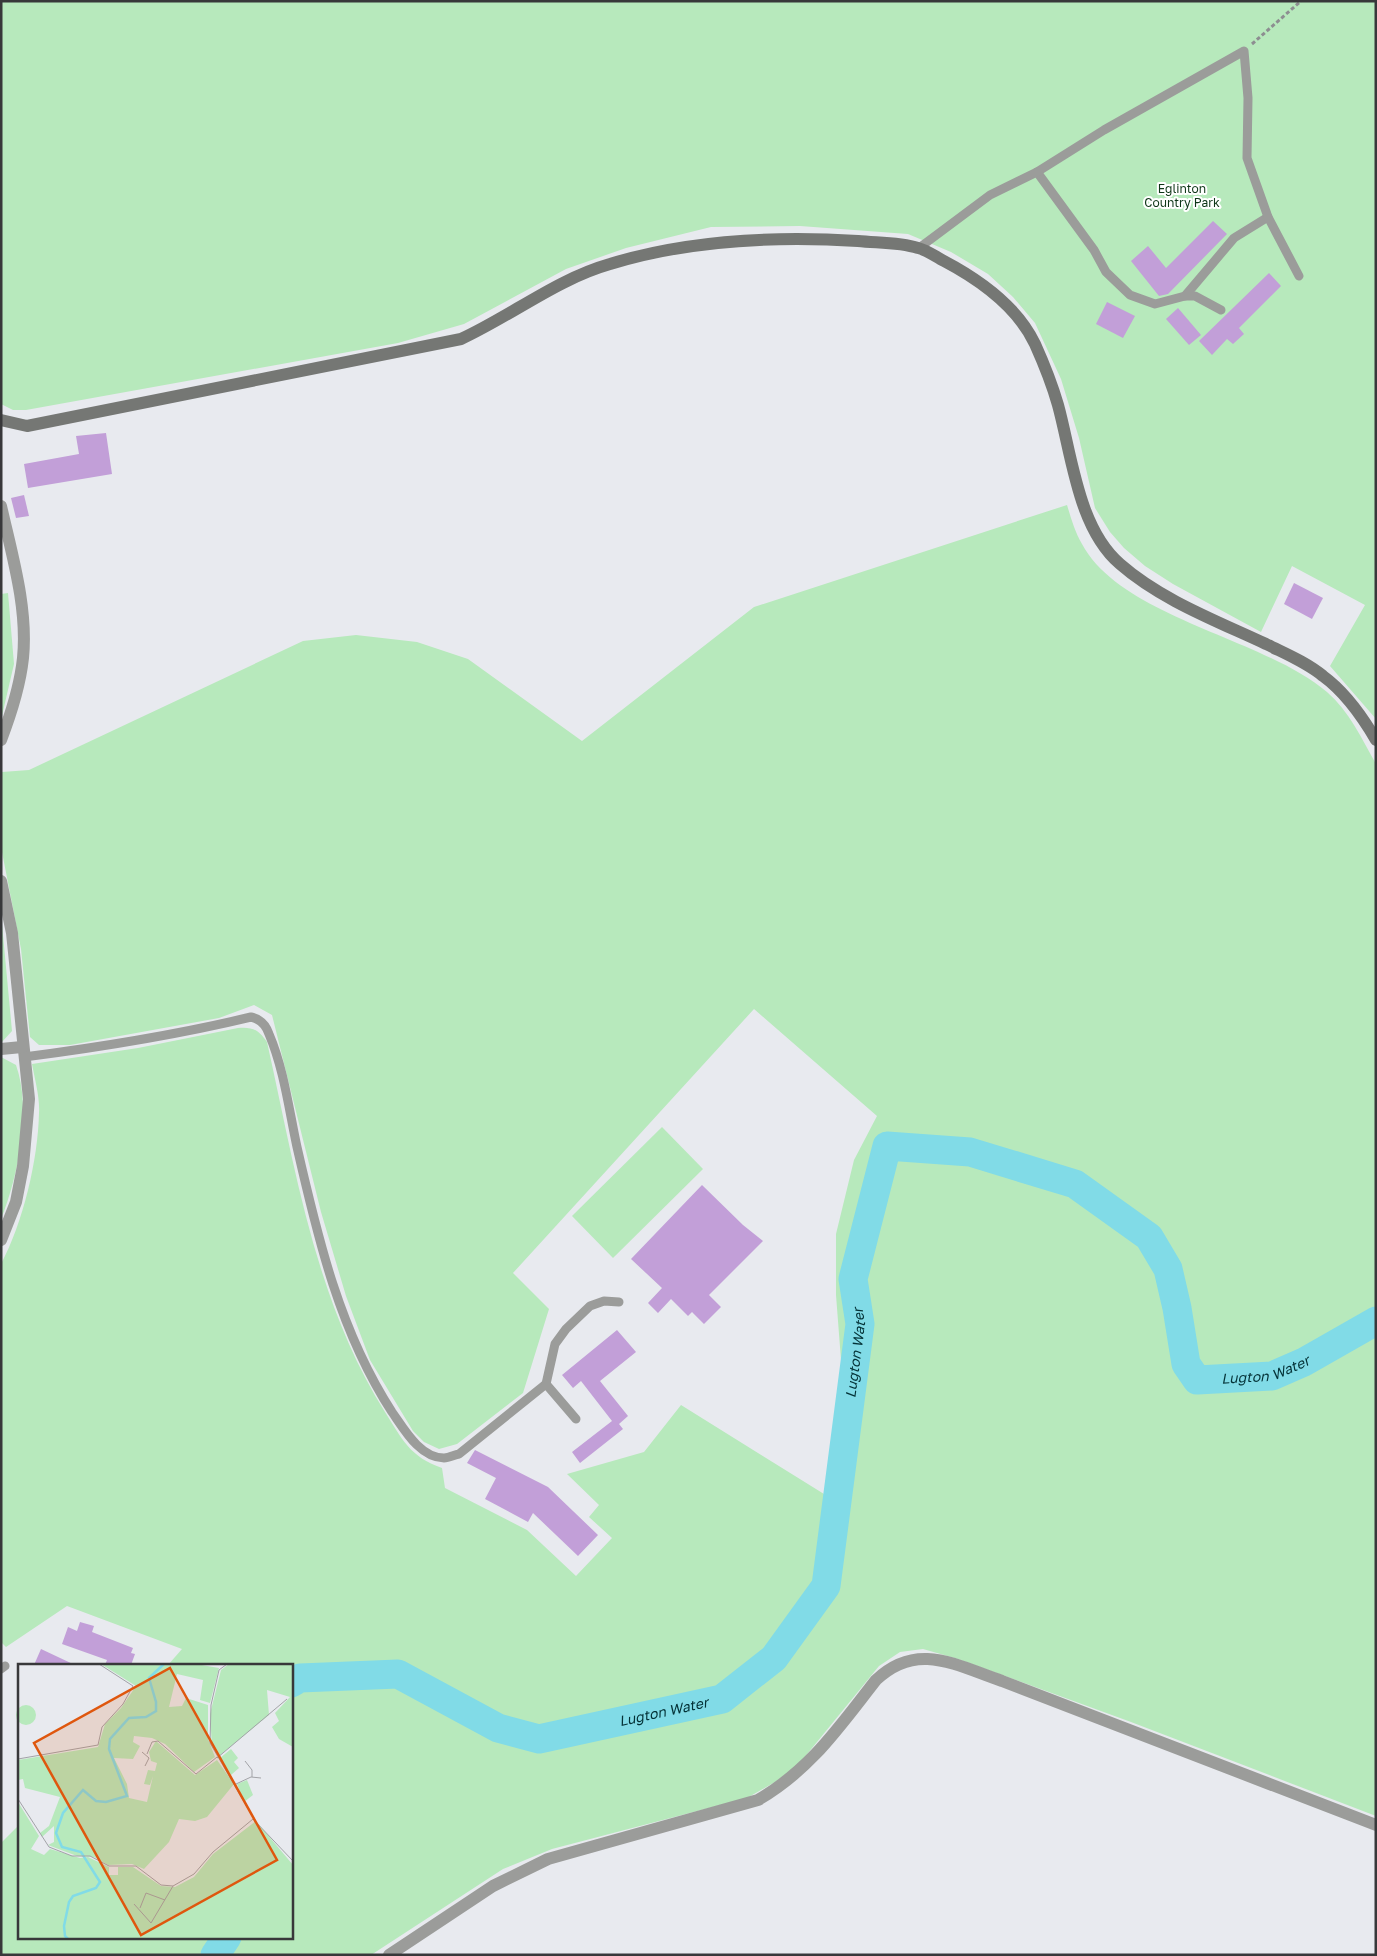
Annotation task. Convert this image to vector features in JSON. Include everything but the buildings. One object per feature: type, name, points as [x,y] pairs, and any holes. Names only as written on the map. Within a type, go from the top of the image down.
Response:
[{"type":"main road","points":[[1,420],[27,426],[461,339],[494,324],[573,278],[608,264],[654,253],[708,245],[804,240],[855,241],[919,248],[984,285],[1005,302],[1033,340],[1057,402],[1084,507],[1102,543],[1119,564],[1185,606],[1301,661],[1325,677],[1359,713],[1376,740]]},
{"type":"street","points":[[1,506],[18,583],[23,657],[18,686],[1,740]]},
{"type":"street","points":[[1,881],[12,933],[29,1100],[28,1127],[16,1202],[1,1240]]},
{"type":"street","points":[[1,1049],[23,1052]]},
{"type":"street","points":[[389,1955],[493,1886],[548,1859],[744,1805],[768,1794],[781,1786],[815,1757],[876,1680],[895,1664],[916,1658],[945,1662],[1002,1681],[1376,1825]]},
{"type":"lane","points":[[919,248],[990,195],[1038,172],[1104,130],[1244,51],[1248,98],[1248,158],[1268,217],[1299,276]]},
{"type":"lane","points":[[1038,172],[1094,250],[1106,272],[1130,296],[1155,304],[1185,296],[1195,296],[1221,310]]},
{"type":"lane","points":[[1185,296],[1234,238],[1268,217]]},
{"type":"lane","points":[[23,1052],[126,1043],[195,1030],[251,1016],[259,1019],[269,1032],[278,1060],[308,1195],[327,1265],[348,1328],[364,1365],[407,1435],[433,1456],[444,1458],[459,1454],[546,1384],[555,1344],[566,1330],[590,1306],[604,1301],[619,1302]]},
{"type":"lane","points":[[546,1384],[576,1419]]},
{"type":"path","points":[[1244,51],[1301,1]]},
{"type":"green space","name":"Eglinton Country Park","points":[[1,1],[1376,1],[1376,719],[1330,666],[1365,605],[1292,566],[1261,632],[1173,584],[1145,566],[1124,548],[1110,532],[1095,508],[1079,438],[1061,379],[1035,323],[1013,297],[988,274],[951,252],[908,234],[800,226],[711,227],[626,248],[566,269],[464,324],[398,343],[26,410],[13,410],[1,404]]},
{"type":"green space","points":[[1067,505],[1073,525],[1082,544],[1101,569],[1128,591],[1160,609],[1267,656],[1299,673],[1327,692],[1342,708],[1376,764],[1376,1816],[1131,1722],[958,1659],[923,1649],[900,1652],[879,1666],[799,1764],[775,1782],[747,1798],[552,1849],[503,1869],[371,1955],[1,1955],[1,1843],[18,1826],[18,1938],[292,1938],[292,1664],[169,1664],[182,1649],[67,1606],[6,1647],[1,1642],[1,1264],[9,1248],[22,1211],[36,1151],[39,1107],[32,1064],[138,1048],[238,1028],[251,1029],[261,1034],[267,1042],[298,1185],[324,1279],[341,1325],[361,1369],[385,1412],[402,1439],[414,1453],[431,1464],[442,1468],[445,1488],[527,1530],[576,1576],[612,1538],[589,1517],[599,1505],[567,1474],[644,1452],[681,1405],[824,1494],[842,1373],[836,1295],[836,1234],[854,1160],[877,1116],[754,1009],[513,1273],[549,1309],[523,1393],[457,1444],[439,1449],[424,1442],[413,1431],[370,1360],[346,1296],[321,1212],[272,1015],[254,1005],[219,1018],[70,1045],[39,1045],[30,1037],[21,949],[1,847],[2,772],[29,770],[303,641],[356,635],[417,642],[468,659],[582,741],[754,607]]},
{"type":"green space","points":[[8,593],[14,664],[1,720],[1,594]]},
{"type":"green space","points":[[1,914],[12,1031],[1,1043]]},
{"type":"green space","points":[[1,1057],[16,1065],[21,1083],[23,1122],[13,1183],[1,1219]]},
{"type":"green space","points":[[662,1127],[703,1169],[613,1258],[572,1216]]},
{"type":"waterway","name":"Lugton Water","points":[[292,1682],[300,1678],[398,1674],[498,1728],[539,1739],[722,1699],[774,1658],[826,1586],[860,1324],[853,1279],[887,1146],[970,1152],[1075,1184],[1149,1237],[1168,1269],[1177,1308],[1186,1364],[1197,1380],[1272,1376],[1304,1362],[1376,1321]]},
{"type":"waterway","name":"Lugton Water","points":[[215,1955],[226,1938]]}]
